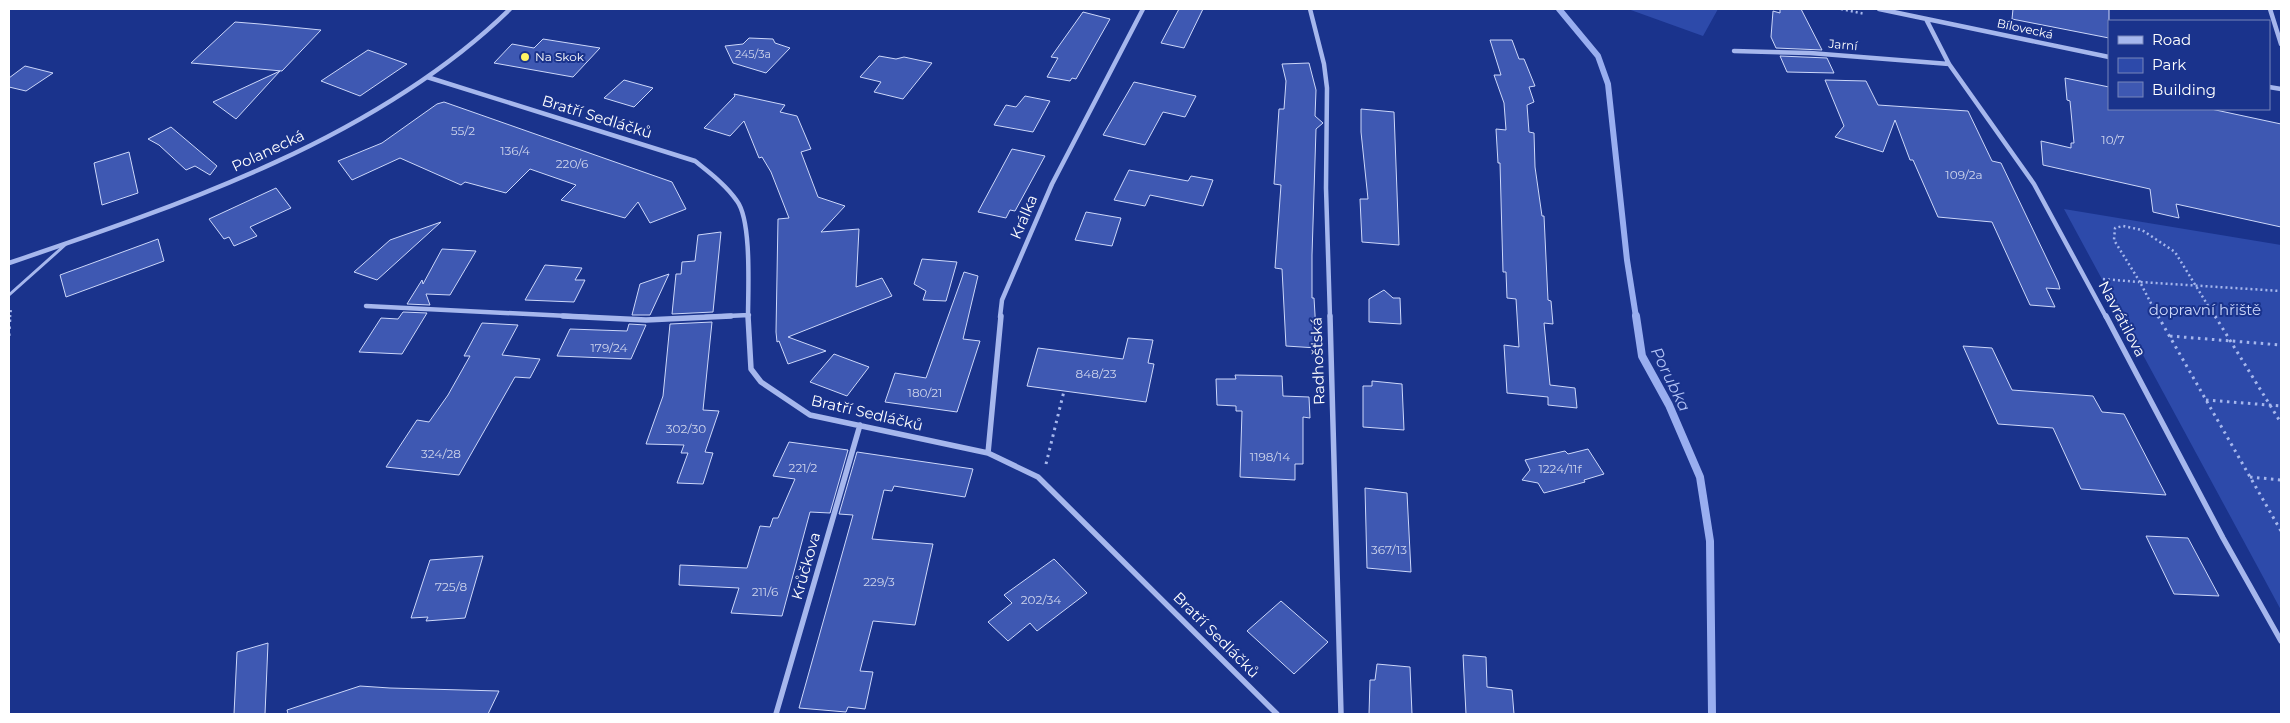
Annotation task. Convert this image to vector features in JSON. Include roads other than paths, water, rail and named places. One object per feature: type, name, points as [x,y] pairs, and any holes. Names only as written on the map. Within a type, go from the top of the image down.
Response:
[{"type":"street","name":"Polanecká","points":[[9,263],[148,215],[253,172],[362,117],[427,77],[472,44],[510,9]]},
{"type":"street","name":"Králka","points":[[988,453],[1002,300],[1052,184],[1143,9]]},
{"type":"street","name":"Radhošťská","points":[[1310,9],[1328,88],[1326,188],[1341,714]]},
{"type":"street","name":"Bílovecká","points":[[1879,9],[2108,57]]},
{"type":"street","points":[[2270,9],[2281,44]]},
{"type":"street","name":"Navrátilova","points":[[1926,19],[1949,64],[2034,184],[2142,381],[2223,538],[2281,641]]},
{"type":"street","name":"Jarní","points":[[1734,51],[1810,53],[1949,64]]},
{"type":"street","name":"Bratří Sedláčků","points":[[427,77],[696,161],[720,181],[739,203],[748,243],[748,334],[751,369],[761,382],[810,415],[988,453],[1038,477],[1277,714]]},
{"type":"street","points":[[366,306],[646,320],[749,315]]},
{"type":"street","name":"Krůčkova","points":[[776,714],[860,425]]},
{"type":"lane","points":[[10,294],[66,244]]},
{"type":"waterway","name":"Porubka","points":[[1559,9],[1598,56],[1608,84],[1627,260],[1636,317]]},
{"type":"waterway","name":"Porubka","points":[[1636,316],[1642,356],[1669,405],[1700,477],[1710,541],[1712,714]]},
{"type":"place","name":"Na Skok","points":[[525,57]]},
{"type":"park label","name":"dopravní hřiště","points":[[2205,310]]}]
